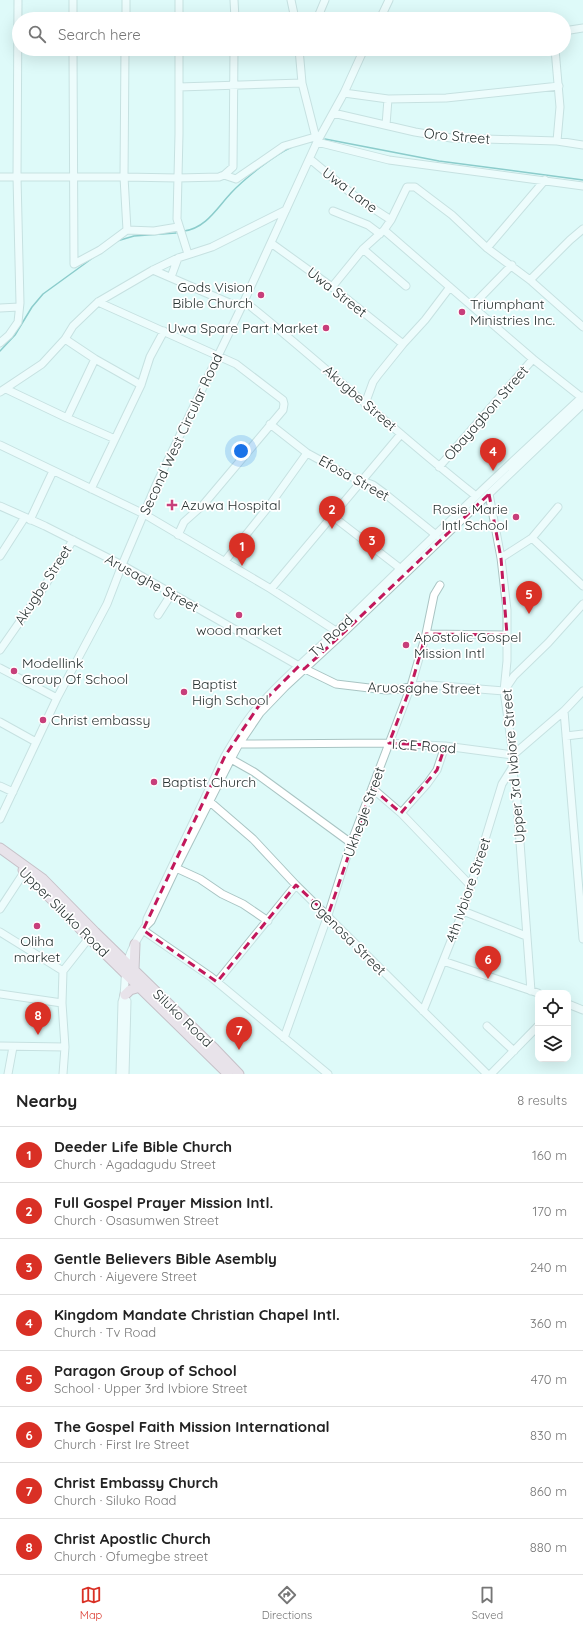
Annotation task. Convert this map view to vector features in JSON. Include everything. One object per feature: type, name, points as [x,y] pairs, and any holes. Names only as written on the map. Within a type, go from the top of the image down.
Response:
[{"type":"main road","name":"Upper Siluko Road","points":[[0,848],[43,879],[127,962]]},
{"type":"main road","name":"Upper Siluko Road","points":[[0,854],[25,871],[89,938],[130,971]]},
{"type":"main road","points":[[118,954],[128,952],[135,944]]},
{"type":"main road","points":[[130,971],[135,944]]},
{"type":"main road","name":"Siluko Road","points":[[127,962],[130,971],[140,987],[212,1052],[239,1074]]},
{"type":"main road","name":"Siluko Road","points":[[130,971],[212,1052],[228,1074]]},
{"type":"main road","points":[[125,995],[130,990],[140,987]]},
{"type":"street","points":[[18,0],[18,12]]},
{"type":"street","points":[[73,0],[73,12]]},
{"type":"street","points":[[126,0],[126,12]]},
{"type":"street","points":[[179,0],[179,12]]},
{"type":"street","points":[[234,0],[234,12]]},
{"type":"street","points":[[291,0],[294,12]]},
{"type":"street","points":[[320,12],[326,0]]},
{"type":"street","points":[[383,12],[389,0]]},
{"type":"street","points":[[571,30],[583,28]]},
{"type":"street","points":[[0,343],[9,335],[18,322],[20,315],[17,177],[18,56]]},
{"type":"street","points":[[73,56],[74,264],[100,250],[127,230],[154,231],[178,227]]},
{"type":"street","points":[[126,56],[124,176],[127,230]]},
{"type":"street","points":[[179,56],[178,178],[176,219],[188,254]]},
{"type":"street","points":[[224,175],[233,167],[234,56]]},
{"type":"street","name":"Second West Circular Road","points":[[0,819],[57,698],[107,604],[144,514],[217,355],[310,159],[316,140],[344,93],[361,56]]},
{"type":"street","points":[[556,56],[560,107],[557,141]]},
{"type":"street","points":[[300,57],[302,83],[316,140]]},
{"type":"street","points":[[179,87],[302,83]]},
{"type":"street","points":[[344,93],[388,99],[446,98],[559,86]]},
{"type":"street","points":[[386,125],[388,99]]},
{"type":"street","name":"Oro Street","points":[[333,113],[451,138],[557,141],[583,145]]},
{"type":"street","points":[[0,177],[124,176],[178,178],[224,175],[236,179],[280,148],[316,140],[389,160],[583,186]]},
{"type":"street","name":"Uwa Lane","points":[[310,159],[357,198],[391,220]]},
{"type":"street","points":[[487,248],[546,180]]},
{"type":"street","points":[[332,287],[363,249],[382,232],[391,220],[407,187],[415,187],[452,215],[487,248],[512,265],[530,280],[583,327]]},
{"type":"street","points":[[3,391],[42,364],[65,338],[73,326],[98,302],[153,270],[188,254],[219,244],[286,210]]},
{"type":"street","points":[[333,211],[382,232],[450,287],[582,399]]},
{"type":"street","points":[[530,280],[583,229]]},
{"type":"street","name":"Uwa Street","points":[[271,242],[332,287],[403,344]]},
{"type":"street","points":[[363,249],[406,286]]},
{"type":"street","points":[[171,277],[178,258]]},
{"type":"street","points":[[472,306],[512,265]]},
{"type":"street","name":"Akugbe Street","points":[[153,270],[242,304],[300,346],[365,404],[476,496]]},
{"type":"street","points":[[365,404],[373,382],[403,344],[425,320],[450,287]]},
{"type":"street","points":[[98,302],[236,364],[283,400],[283,410],[203,506],[184,522],[178,535]]},
{"type":"street","points":[[0,308],[19,307]]},
{"type":"street","points":[[91,489],[141,384],[150,357],[164,331]]},
{"type":"street","points":[[65,338],[95,358],[141,384]]},
{"type":"street","points":[[67,418],[95,358]]},
{"type":"street","name":"Obayagbon Street","points":[[440,467],[534,359]]},
{"type":"street","points":[[3,391],[115,439]]},
{"type":"street","name":"Tv Road","points":[[127,962],[144,928],[151,921],[209,801],[239,744],[260,713],[336,631],[503,469],[582,399]]},
{"type":"street","name":"Tv Road","points":[[144,928],[146,919],[215,777],[238,734],[258,707],[277,686],[302,668],[489,494],[582,399]]},
{"type":"street","name":"Efosa Street","points":[[270,424],[307,453],[384,493],[436,535]]},
{"type":"street","points":[[271,588],[331,515],[401,434]]},
{"type":"street","points":[[0,445],[53,472],[144,514],[271,588],[336,631]]},
{"type":"street","points":[[226,561],[307,453]]},
{"type":"street","points":[[503,469],[510,474]]},
{"type":"street","points":[[0,556],[28,518],[53,472]]},
{"type":"street","name":"Upper 3rd Ivbiore Street","points":[[489,494],[501,558],[507,610],[504,691],[513,755],[512,768],[516,788],[526,936],[534,992]]},
{"type":"street","name":"Arusaghe Street","points":[[0,506],[28,518],[122,565],[302,668]]},
{"type":"street","points":[[501,558],[532,538],[558,507]]},
{"type":"street","points":[[331,515],[401,569]]},
{"type":"street","points":[[532,538],[583,586]]},
{"type":"street","name":"Akugbe Street","points":[[0,650],[44,587],[73,540]]},
{"type":"street","name":"Ukhegie Street","points":[[284,1038],[328,915],[351,843],[412,686],[426,634],[434,595],[440,585]]},
{"type":"street","points":[[158,615],[172,593]]},
{"type":"street","points":[[504,691],[514,676],[548,643],[583,604]]},
{"type":"street","points":[[426,634],[507,635]]},
{"type":"street","points":[[0,668],[57,698]]},
{"type":"street","name":"Aruosaghe Street","points":[[302,668],[336,684],[386,690],[430,685],[504,691]]},
{"type":"street","points":[[513,755],[564,711],[583,691]]},
{"type":"street","points":[[564,711],[583,939]]},
{"type":"street","points":[[0,722],[36,742]]},
{"type":"street","points":[[566,736],[583,734]]},
{"type":"street","name":"I.C.E Road","points":[[239,744],[389,743],[445,746],[513,755]]},
{"type":"street","points":[[401,813],[427,784],[437,770],[445,746]]},
{"type":"street","points":[[231,759],[254,772],[351,843]]},
{"type":"street","name":"4th Ivbiore Street","points":[[423,1011],[463,911],[502,784],[512,768]]},
{"type":"street","points":[[0,786],[13,792]]},
{"type":"street","points":[[372,788],[401,813],[471,886]]},
{"type":"street","name":"Ogenosa Street","points":[[209,801],[253,839],[296,885],[487,1074]]},
{"type":"street","points":[[176,868],[200,879],[222,894],[243,904],[268,921]]},
{"type":"street","points":[[0,909],[25,871]]},
{"type":"street","points":[[217,982],[296,885]]},
{"type":"street","points":[[463,911],[526,936]]},
{"type":"street","points":[[144,928],[217,982],[328,1074]]},
{"type":"street","points":[[0,932],[63,971]]},
{"type":"street","points":[[63,1074],[63,971],[89,938]]},
{"type":"street","points":[[443,961],[534,992]]},
{"type":"street","points":[[120,1074],[122,1002],[130,971]]},
{"type":"street","points":[[0,994],[62,1003]]},
{"type":"street","points":[[125,995],[127,1002],[125,1074]]},
{"type":"street","points":[[571,1005],[583,1010]]},
{"type":"street","points":[[487,1026],[514,1050]]},
{"type":"street","points":[[491,1074],[535,1029]]},
{"type":"street","points":[[0,1046],[64,1047]]},
{"type":"street","points":[[8,1074],[13,1047]]},
{"type":"highlighted area","points":[[489,494],[501,558],[507,635],[426,634],[411,686],[389,743],[445,746],[437,770],[401,813],[372,788],[328,915],[296,885],[217,982],[143,930],[225,756],[258,707],[299,666],[304,669]]},
{"type":"waterway","points":[[325,139],[439,161],[583,180]]},
{"type":"waterway","points":[[184,231],[192,229],[205,222],[243,181],[268,161],[292,147]]},
{"type":"waterway","points":[[117,241],[134,236],[176,233]]},
{"type":"waterway","points":[[0,351],[15,335],[32,307],[43,294],[94,257]]},
{"type":"place","name":"Gods Vision Bible Church","points":[[261,295]]},
{"type":"place","name":"Triumphant Ministries Inc.","points":[[462,312]]},
{"type":"place","name":"Uwa Spare Part Market","points":[[326,328]]},
{"type":"place","name":"Kingdom Mandate Christian Chapel Intl.","points":[[493,471]]},
{"type":"place","name":"Azuwa Hospital","points":[[172,505]]},
{"type":"place","name":"Rosie Marie Intl School","points":[[516,517]]},
{"type":"place","name":"Full Gospel Prayer Mission Intl.","points":[[332,529]]},
{"type":"place","name":"Gentle Believers Bible Asembly","points":[[372,560]]},
{"type":"place","name":"Deeder Life Bible Church","points":[[242,566]]},
{"type":"place","name":"Paragon Group of School","points":[[529,614]]},
{"type":"place","name":"wood market","points":[[239,615]]},
{"type":"place","name":"Apostolic Gospel Mission Intl","points":[[406,645]]},
{"type":"place","name":"Modellink Group Of School","points":[[14,671]]},
{"type":"place","name":"Baptist High School","points":[[184,692]]},
{"type":"place","name":"Christ embassy","points":[[43,720]]},
{"type":"place","name":"Baptist Church","points":[[154,782]]},
{"type":"place","name":"Oliha market","points":[[37,926]]},
{"type":"place","name":"The Gospel Faith Mission International","points":[[488,979]]},
{"type":"place","name":"Christ Apostlic Church","points":[[38,1035]]},
{"type":"place","name":"Christ Embassy Church","points":[[239,1050]]}]
